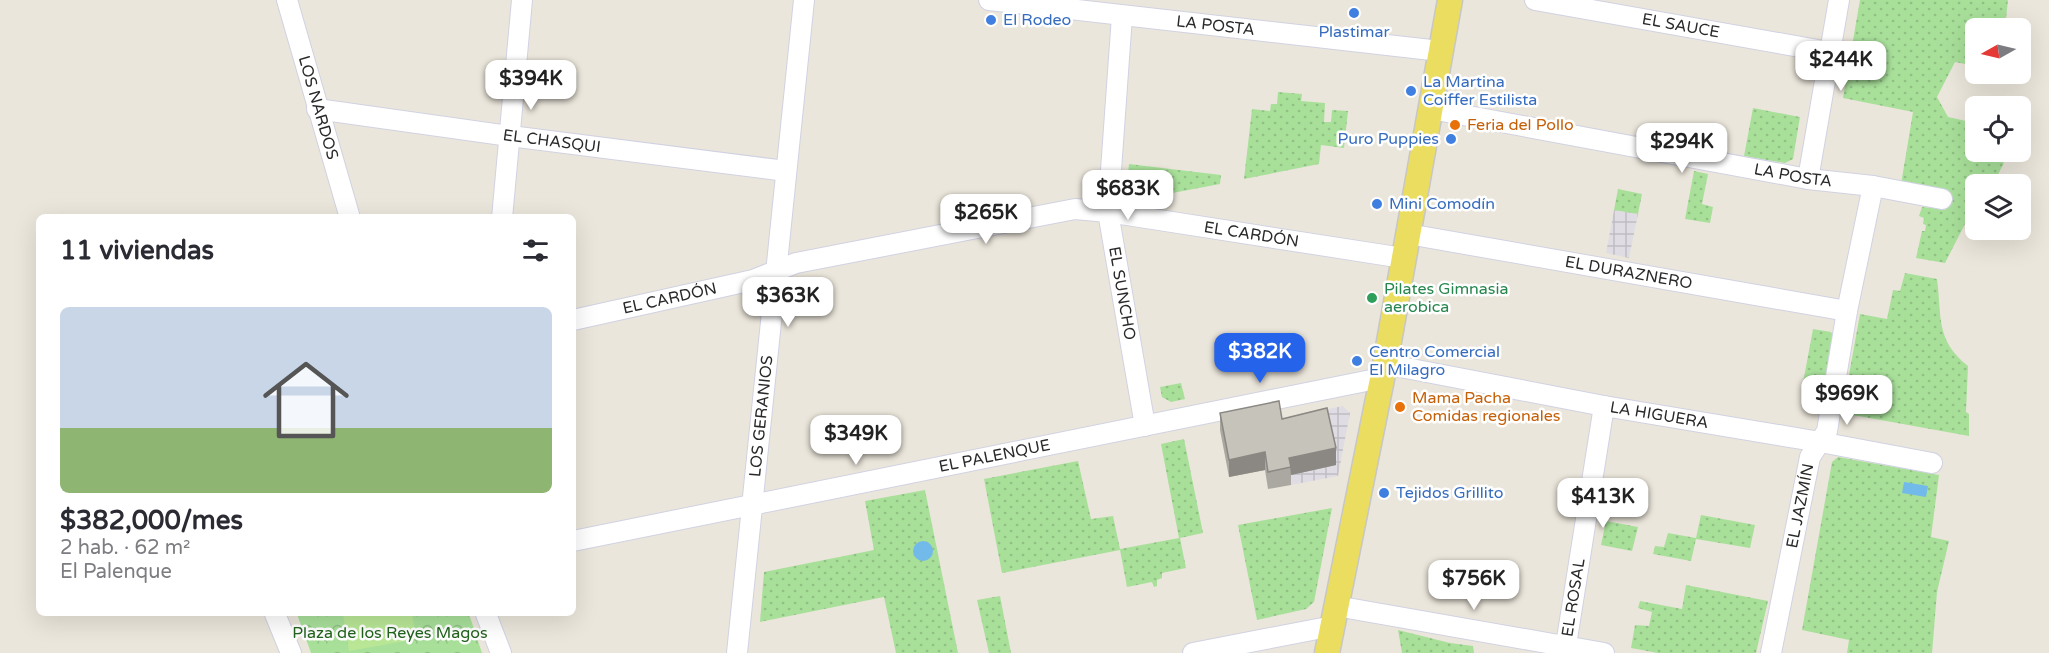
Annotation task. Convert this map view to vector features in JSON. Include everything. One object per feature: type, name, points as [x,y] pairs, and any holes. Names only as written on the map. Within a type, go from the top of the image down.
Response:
[{"type":"main road","points":[[1328,653],[1383,371],[1450,0]]},
{"type":"street","name":"LOS NARDOS","points":[[287,0],[349,214]]},
{"type":"street","points":[[502,214],[522,0]]},
{"type":"street","name":"LOS GERANIOS","points":[[737,653],[804,0]]},
{"type":"street","name":"LA POSTA","points":[[989,0],[1440,51]]},
{"type":"street","name":"EL SAUCE","points":[[1535,0],[1829,52]]},
{"type":"street","points":[[1808,178],[1839,0]]},
{"type":"street","name":"EL SUNCHO","points":[[1122,16],[1108,212],[1145,426]]},
{"type":"street","name":"EL CHASQUI","points":[[318,109],[786,171]]},
{"type":"street","name":"LA POSTA","points":[[1431,109],[1808,178],[1873,186],[1942,199]]},
{"type":"street","name":"EL JAZMÍN","points":[[1771,653],[1810,457],[1827,431],[1847,311],[1873,186]]},
{"type":"street","name":"EL CARDÓN","points":[[576,319],[753,280],[796,263],[1075,209],[1108,212],[1403,258]]},
{"type":"street","name":"EL DURAZNERO","points":[[1408,234],[1847,311]]},
{"type":"street","name":"EL PALENQUE","points":[[576,540],[1145,426],[1383,371]]},
{"type":"street","name":"LA HIGUERA","points":[[1383,371],[1820,442],[1932,464]]},
{"type":"street","name":"EL ROSAL","points":[[1566,645],[1604,406]]},
{"type":"street","points":[[275,616],[291,653]]},
{"type":"street","points":[[487,616],[501,653]]},
{"type":"street","points":[[1193,653],[1335,616],[1566,645],[1604,653]]},
{"type":"shaded area","points":[[1614,210],[1638,214],[1629,258],[1606,253]]},
{"type":"shaded area","points":[[1343,406],[1350,413],[1338,476],[1291,485],[1288,465],[1302,472],[1335,465],[1279,419]]},
{"type":"green space","points":[[1860,0],[2008,0],[2006,18],[1965,18],[1965,64],[1955,62],[1937,97],[1948,117],[1965,121],[1965,162],[2004,163],[1998,174],[1965,174],[1965,224],[1945,263],[1916,258],[1922,231],[1925,231],[1926,225],[1923,224],[1924,218],[1919,216],[1922,207],[1945,210],[1949,192],[1901,184],[1913,112],[1843,98]]},
{"type":"green space","points":[[1278,92],[1302,94],[1301,101],[1325,103],[1324,122],[1331,122],[1332,110],[1348,111],[1344,148],[1321,145],[1319,164],[1244,179],[1252,109],[1270,111],[1271,104],[1277,104]]},
{"type":"green space","points":[[1753,108],[1800,117],[1793,159],[1785,163],[1744,156]]},
{"type":"green space","points":[[1129,164],[1221,175],[1220,184],[1125,202]]},
{"type":"green space","points":[[1694,171],[1708,174],[1702,204],[1713,207],[1710,223],[1685,219]]},
{"type":"green space","points":[[1618,189],[1642,194],[1638,214],[1614,210]]},
{"type":"green space","points":[[1905,273],[1937,279],[1940,316],[1945,337],[1957,356],[1968,366],[1966,412],[1969,414],[1969,436],[1842,413],[1860,314],[1887,319],[1893,290],[1900,291]]},
{"type":"green space","points":[[1813,329],[1831,332],[1835,340],[1826,393],[1802,388]]},
{"type":"green space","points":[[1181,383],[1185,399],[1171,402],[1162,397],[1160,387]]},
{"type":"green space","points":[[1184,439],[1203,533],[1180,538],[1186,568],[1162,573],[1162,578],[1157,580],[1157,586],[1154,587],[1152,582],[1127,587],[1120,550],[1002,573],[984,479],[1078,461],[1091,519],[1113,516],[1120,549],[1179,538],[1161,444]]},
{"type":"green space","points":[[1838,457],[1939,475],[1931,537],[1949,541],[1937,592],[1932,653],[1847,653],[1849,640],[1802,630],[1832,462]]},
{"type":"green space","points":[[925,490],[958,653],[896,653],[884,597],[760,622],[764,572],[874,550],[865,501]]},
{"type":"green space","points":[[1332,508],[1314,602],[1306,609],[1257,620],[1238,525]]},
{"type":"green space","points":[[1701,515],[1755,525],[1750,548],[1696,539],[1691,561],[1653,554],[1655,546],[1664,547],[1668,533],[1696,538]]},
{"type":"green space","points":[[1606,521],[1638,527],[1632,551],[1601,545]]},
{"type":"green space","points":[[1686,585],[1768,601],[1756,653],[1658,653],[1631,648],[1635,625],[1649,626],[1652,612],[1638,608],[1640,601],[1682,609]]},
{"type":"green space","points":[[1000,596],[1011,653],[989,653],[977,600]]},
{"type":"green space","name":"Plaza de los Reyes Magos","points":[[298,616],[470,616],[482,653],[311,653]]},
{"type":"green space","points":[[343,616],[412,616],[416,639],[349,651]]},
{"type":"green space","points":[[1398,630],[1450,643],[1473,646],[1474,653],[1402,653]]},
{"type":"water","points":[[1904,482],[1928,486],[1926,497],[1902,493]]},
{"type":"water","points":[[923,541],[930,544],[933,551],[930,558],[923,561],[916,558],[913,551],[916,544]]},
{"type":"building","points":[[1279,401],[1282,419],[1327,408],[1336,448],[1289,458],[1291,467],[1268,472],[1265,452],[1229,460],[1220,413]]},
{"type":"place","name":"Plastimar","points":[[1354,13]]},
{"type":"place","name":"El Rodeo","points":[[991,20]]},
{"type":"place","name":"La Martina Coiffer Estilista","points":[[1411,91]]},
{"type":"place","name":"Feria del Pollo","points":[[1455,125]]},
{"type":"place","name":"Puro Puppies","points":[[1451,139]]},
{"type":"place","name":"Mini Comodín","points":[[1377,204]]},
{"type":"place","name":"Pilates Gimnasia aerobica","points":[[1372,298]]},
{"type":"place","name":"Centro Comercial El Milagro","points":[[1357,361]]},
{"type":"place","name":"Mama Pacha Comidas regionales","points":[[1400,407]]},
{"type":"place","name":"Tejidos Grillito","points":[[1384,493]]}]
